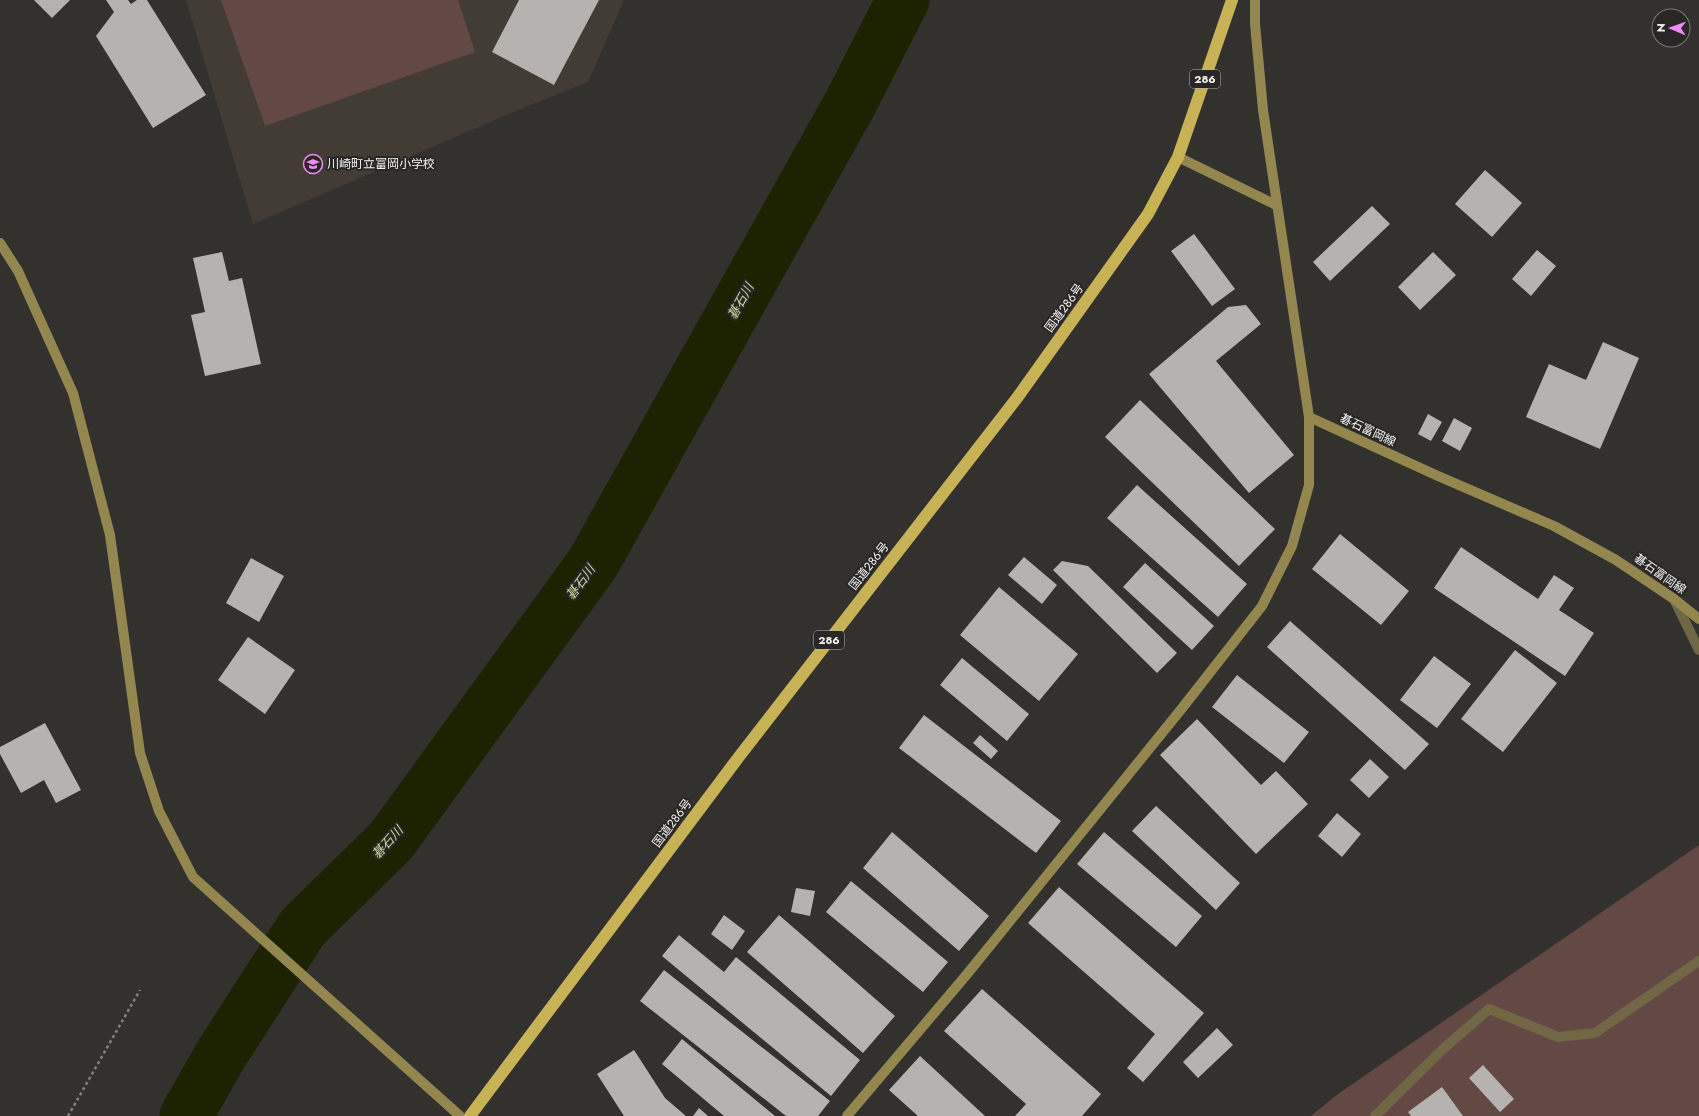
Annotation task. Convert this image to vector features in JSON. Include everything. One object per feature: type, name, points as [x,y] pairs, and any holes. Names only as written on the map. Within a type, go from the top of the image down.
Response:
[{"type":"highway","name":"国道286号","points":[[470,1116],[738,758],[1017,398],[1148,214],[1178,157],[1232,0]]},
{"type":"street","points":[[847,1116],[973,967],[1183,707],[1262,606],[1292,546],[1309,485],[1309,417],[1276,205],[1263,110],[1255,24],[1255,0]]},
{"type":"street","points":[[1178,157],[1276,205]]},
{"type":"street","points":[[0,242],[18,271],[73,393],[110,535],[140,753],[159,812],[193,876],[460,1116]]},
{"type":"street","name":"碁石富岡線","points":[[1309,417],[1438,476],[1554,526],[1616,560],[1674,599],[1699,620]]},
{"type":"lane","points":[[1674,599],[1699,650]]},
{"type":"lane","points":[[1375,1116],[1443,1049],[1488,1009],[1558,1037],[1595,1033],[1699,961]]},
{"type":"path","points":[[68,1116],[140,990]]},
{"type":"shaded area","name":"川崎町立富岡小学校","points":[[186,0],[624,0],[588,82],[530,105],[253,224]]},
{"type":"shaded area","points":[[221,0],[458,0],[475,52],[265,126]]},
{"type":"shaded area","points":[[1699,845],[1699,1116],[1311,1116],[1338,1094]]},
{"type":"building","points":[[34,0],[70,0],[52,18]]},
{"type":"building","points":[[106,0],[128,0],[131,4],[137,0],[147,0],[206,95],[153,128],[96,36],[114,12]]},
{"type":"building","points":[[519,0],[599,0],[554,85],[492,52]]},
{"type":"building","points":[[1485,170],[1522,203],[1492,237],[1455,204]]},
{"type":"building","points":[[1372,206],[1390,224],[1330,281],[1313,262]]},
{"type":"building","points":[[1194,234],[1235,289],[1212,306],[1171,251]]},
{"type":"building","points":[[1537,250],[1556,266],[1531,296],[1512,279]]},
{"type":"building","points":[[222,252],[229,281],[242,278],[261,364],[205,376],[191,315],[205,312],[193,258]]},
{"type":"building","points":[[1433,252],[1456,275],[1420,310],[1398,287]]},
{"type":"building","points":[[1246,305],[1261,324],[1216,361],[1294,455],[1249,493],[1149,374],[1228,307]]},
{"type":"building","points":[[1603,342],[1639,358],[1600,449],[1526,417],[1549,364],[1586,380]]},
{"type":"building","points":[[1140,400],[1275,529],[1239,566],[1105,437]]},
{"type":"building","points":[[1428,414],[1442,422],[1431,441],[1418,434]]},
{"type":"building","points":[[1454,418],[1472,428],[1460,451],[1442,441]]},
{"type":"building","points":[[1137,485],[1247,584],[1218,617],[1107,518]]},
{"type":"building","points":[[1340,534],[1409,591],[1381,625],[1312,569]]},
{"type":"building","points":[[1461,547],[1538,599],[1554,575],[1574,588],[1559,610],[1594,633],[1565,676],[1434,588]]},
{"type":"building","points":[[1024,557],[1057,585],[1042,604],[1008,575]]},
{"type":"building","points":[[251,558],[284,576],[259,622],[226,603]]},
{"type":"building","points":[[1062,561],[1088,566],[1177,653],[1157,673],[1053,570]]},
{"type":"building","points":[[1145,563],[1214,626],[1192,650],[1123,587]]},
{"type":"building","points":[[999,587],[1078,654],[1039,701],[960,635]]},
{"type":"building","points":[[1290,621],[1429,744],[1405,770],[1267,647]]},
{"type":"building","points":[[248,637],[295,670],[265,714],[218,680]]},
{"type":"building","points":[[1515,650],[1557,683],[1503,752],[1461,719]]},
{"type":"building","points":[[1434,656],[1471,684],[1437,728],[1400,700]]},
{"type":"building","points":[[962,658],[1029,714],[1007,741],[940,685]]},
{"type":"building","points":[[1237,675],[1309,732],[1284,763],[1212,707]]},
{"type":"building","points":[[924,715],[1061,821],[1036,853],[899,748]]},
{"type":"building","points":[[1197,719],[1261,785],[1276,771],[1308,804],[1256,854],[1160,755]]},
{"type":"building","points":[[45,723],[81,790],[56,803],[44,780],[21,793],[0,754],[0,747]]},
{"type":"building","points":[[980,735],[998,751],[991,759],[973,743]]},
{"type":"building","points":[[1370,759],[1389,777],[1369,798],[1350,780]]},
{"type":"building","points":[[1156,806],[1240,883],[1216,910],[1132,831]]},
{"type":"building","points":[[1337,813],[1361,834],[1342,857],[1318,836]]},
{"type":"building","points":[[892,832],[989,916],[959,951],[863,868]]},
{"type":"building","points":[[1104,832],[1202,916],[1176,947],[1077,864]]},
{"type":"building","points":[[851,881],[948,962],[923,992],[826,912]]},
{"type":"building","points":[[1059,887],[1204,1013],[1143,1082],[1127,1068],[1155,1034],[1028,923]]},
{"type":"building","points":[[796,888],[815,891],[810,916],[791,912]]},
{"type":"building","points":[[724,915],[745,931],[732,950],[711,934]]},
{"type":"building","points":[[779,915],[895,1016],[863,1053],[747,952]]},
{"type":"building","points":[[679,935],[724,972],[736,957],[860,1060],[831,1096],[662,956]]},
{"type":"building","points":[[664,970],[830,1101],[818,1116],[786,1116],[640,1001]]},
{"type":"building","points":[[982,989],[1101,1094],[1082,1116],[1015,1116],[1026,1104],[944,1031]]},
{"type":"building","points":[[1217,1028],[1233,1045],[1198,1078],[1183,1062]]},
{"type":"building","points":[[682,1039],[775,1116],[724,1116],[662,1064]]},
{"type":"building","points":[[634,1050],[665,1098],[686,1116],[624,1116],[597,1074]]},
{"type":"building","points":[[920,1056],[985,1116],[918,1116],[889,1090]]},
{"type":"building","points":[[1483,1065],[1514,1099],[1500,1112],[1469,1078]]},
{"type":"building","points":[[1442,1087],[1463,1116],[1411,1116],[1408,1112]]},
{"type":"building","points":[[699,1108],[708,1116],[693,1116]]},
{"type":"waterway","name":"碁石川","points":[[186,1116],[220,1056],[303,927],[391,841],[593,563],[851,102],[903,0]]},
{"type":"place","name":"川崎町立富岡小学校","points":[[313,164]]}]
